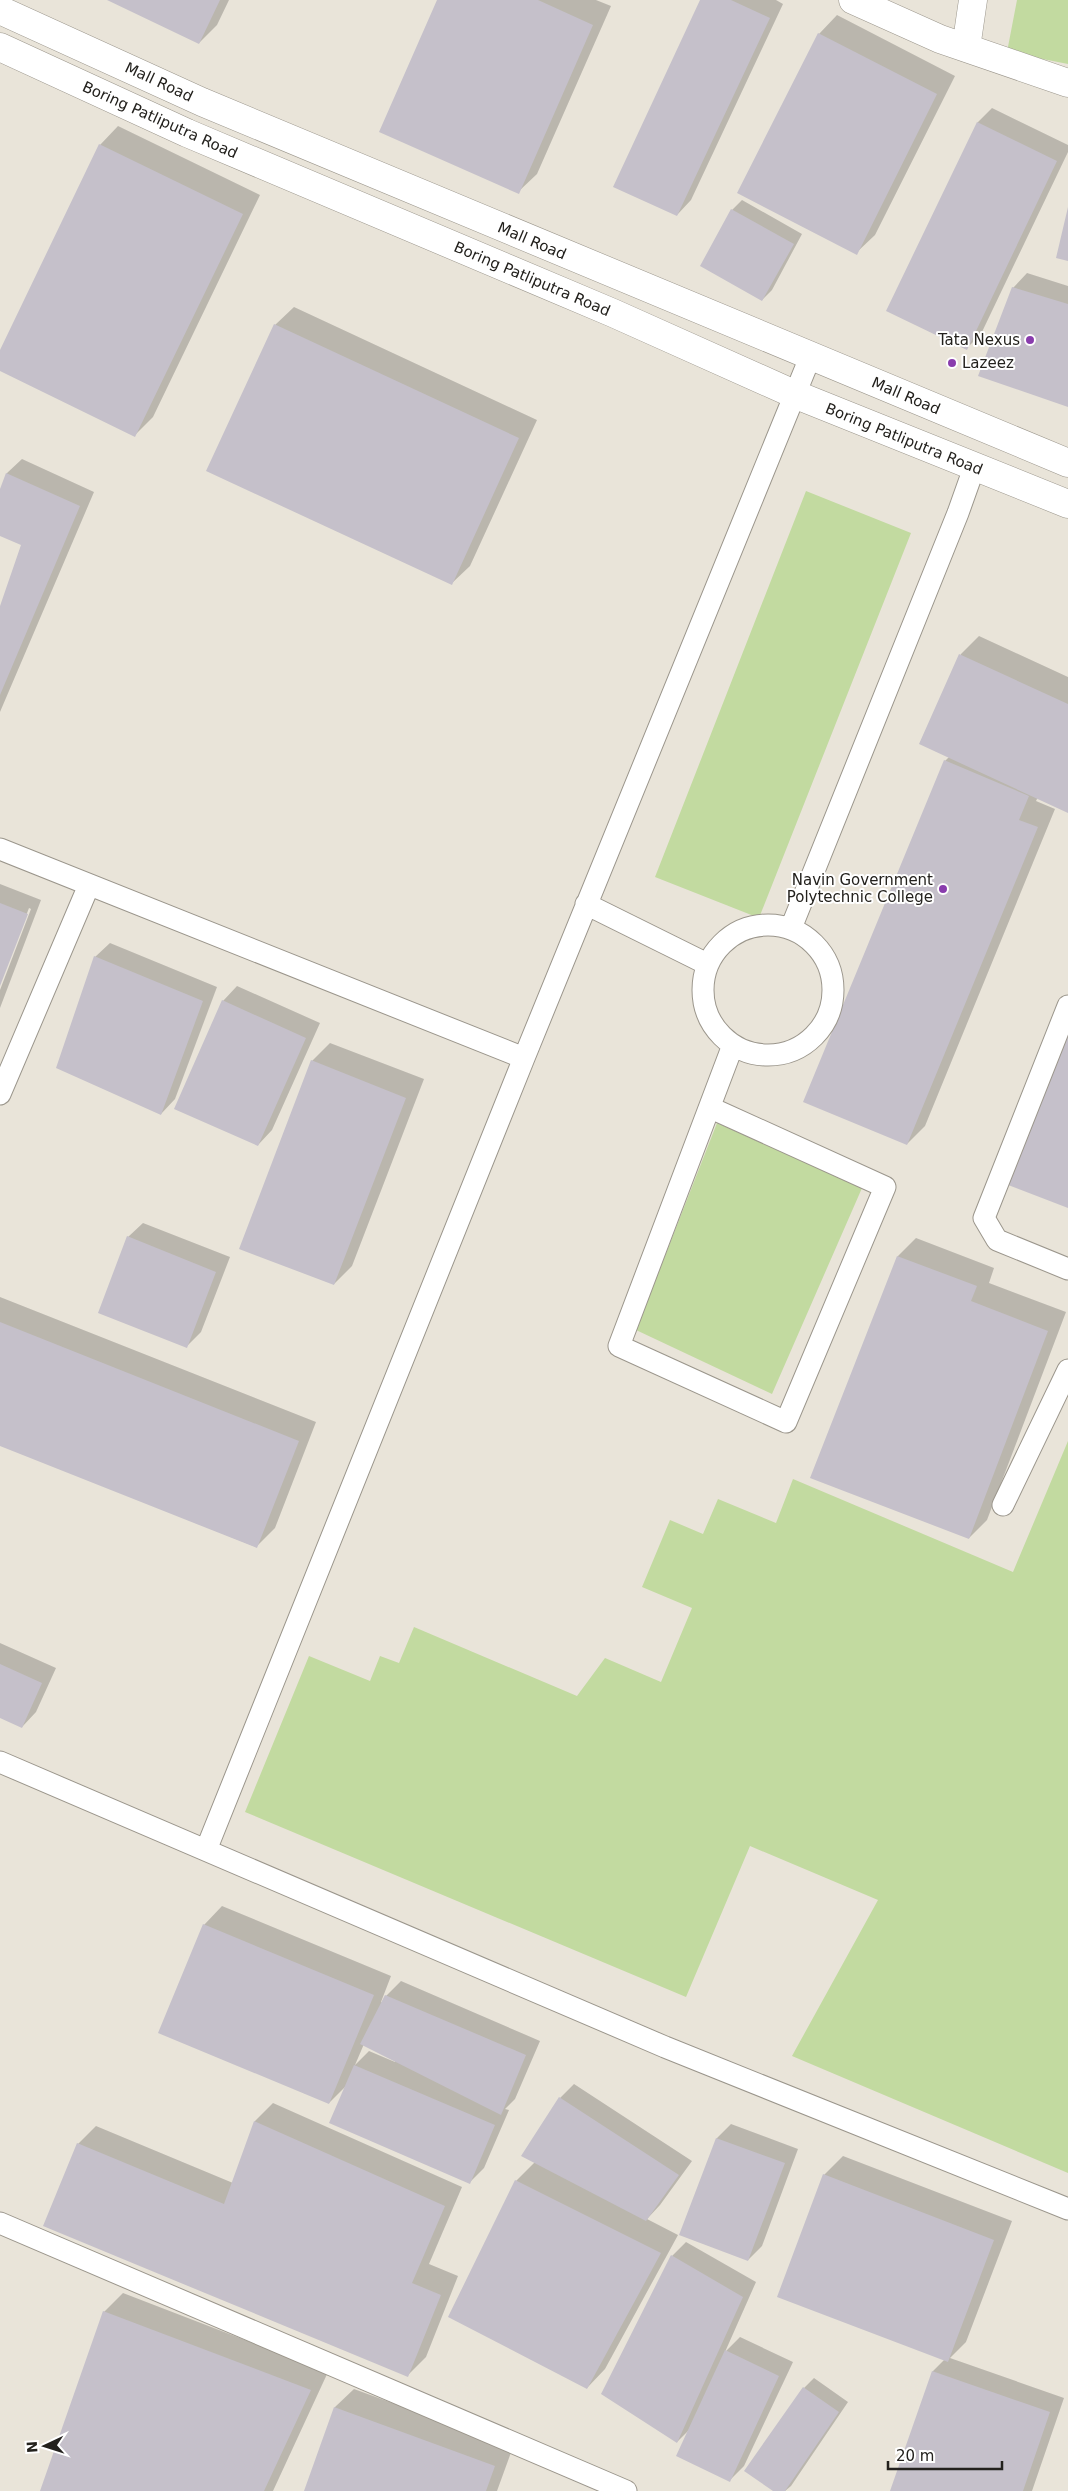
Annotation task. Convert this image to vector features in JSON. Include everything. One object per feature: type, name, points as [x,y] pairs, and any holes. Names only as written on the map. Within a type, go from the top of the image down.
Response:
[{"type":"street","points":[[853,0],[966,48],[1068,82]]},
{"type":"street","points":[[966,48],[974,0]]},
{"type":"street","name":"Mall Road","points":[[0,10],[202,102],[1068,463]]},
{"type":"street","name":"Boring Patliputra Road","points":[[0,47],[186,133],[613,313],[794,394],[974,468],[1068,504]]},
{"type":"street","points":[[186,133],[202,102]]},
{"type":"street","points":[[613,313],[629,281]]},
{"type":"street","points":[[974,468],[989,431]]},
{"type":"lane","points":[[206,1850],[586,904],[811,355]]},
{"type":"lane","points":[[791,928],[958,513],[974,468]]},
{"type":"lane","points":[[0,849],[524,1058]]},
{"type":"lane","points":[[0,1094],[89,885]]},
{"type":"lane","points":[[586,904],[707,964]]},
{"type":"lane","points":[[771,924],[791,928],[810,939],[824,956],[832,976],[832,998],[826,1019],[813,1037],[796,1049],[775,1055],[753,1053],[732,1045],[718,1034],[709,1018],[703,1000],[703,982],[707,964],[718,947],[733,934],[745,928],[771,924]]},
{"type":"lane","points":[[1068,1006],[984,1218],[997,1240],[1068,1269]]},
{"type":"lane","points":[[710,1108],[885,1187],[786,1422],[619,1346],[710,1108],[732,1045]]},
{"type":"lane","points":[[1003,1504],[1068,1370]]},
{"type":"lane","points":[[0,1762],[665,2047],[1068,2209]]},
{"type":"lane","points":[[0,2223],[626,2491]]},
{"type":"green space","points":[[1017,0],[1068,0],[1068,64],[1007,52]]},
{"type":"green space","points":[[806,491],[911,533],[759,918],[655,877]]},
{"type":"green space","points":[[717,1123],[862,1188],[772,1394],[636,1330]]},
{"type":"green space","points":[[1068,1441],[1068,2173],[792,2056],[878,1900],[750,1846],[686,1997],[245,1812],[309,1656],[370,1681],[380,1656],[399,1663],[414,1627],[577,1696],[605,1658],[661,1682],[692,1608],[642,1587],[670,1520],[703,1534],[718,1499],[776,1523],[793,1479],[1013,1572]]},
{"type":"building","points":[[107,0],[220,0],[199,44]]},
{"type":"building","points":[[437,0],[538,0],[593,25],[519,194],[379,132]]},
{"type":"building","points":[[700,0],[731,0],[770,18],[677,216],[613,187]]},
{"type":"building","points":[[818,33],[937,94],[857,255],[737,193]]},
{"type":"building","points":[[977,122],[1057,161],[967,350],[886,311]]},
{"type":"building","points":[[99,144],[243,214],[135,437],[0,371],[0,350]]},
{"type":"building","points":[[1068,207],[1068,261],[1056,258]]},
{"type":"building","points":[[731,209],[794,244],[762,301],[700,266]]},
{"type":"building","name":"Tata Nexus","points":[[1012,287],[1068,304],[1068,407],[978,376]]},
{"type":"building","points":[[274,324],[519,438],[452,585],[206,471]]},
{"type":"building","points":[[6,473],[80,506],[0,695],[0,606],[21,545],[0,536],[0,489]]},
{"type":"building","points":[[959,654],[1068,704],[1068,813],[919,744]]},
{"type":"building","points":[[944,760],[1029,796],[1019,820],[1038,827],[907,1145],[803,1102]]},
{"type":"building","points":[[0,903],[28,914],[0,986]]},
{"type":"building","points":[[94,956],[203,1001],[161,1115],[56,1068]]},
{"type":"building","points":[[222,1000],[306,1038],[258,1146],[174,1109]]},
{"type":"building","points":[[1068,1030],[1068,1208],[1003,1183]]},
{"type":"building","points":[[311,1060],[406,1098],[334,1285],[239,1249]]},
{"type":"building","points":[[127,1236],[216,1272],[187,1348],[98,1313]]},
{"type":"building","points":[[897,1256],[977,1286],[971,1301],[1048,1331],[969,1539],[810,1478]]},
{"type":"building","points":[[0,1322],[299,1441],[257,1548],[0,1446]]},
{"type":"building","points":[[0,1664],[42,1683],[22,1728],[0,1718]]},
{"type":"building","points":[[203,1924],[374,1995],[329,2104],[158,2033]]},
{"type":"building","points":[[385,1995],[526,2055],[501,2115],[360,2044]]},
{"type":"building","points":[[354,2065],[495,2125],[470,2184],[329,2123]]},
{"type":"building","points":[[559,2097],[679,2175],[646,2221],[521,2156]]},
{"type":"building","points":[[254,2121],[445,2206],[412,2283],[441,2295],[408,2377],[43,2226],[77,2143],[224,2204]]},
{"type":"building","points":[[716,2138],[785,2163],[748,2261],[679,2235]]},
{"type":"building","points":[[823,2174],[994,2240],[948,2362],[777,2297]]},
{"type":"building","points":[[515,2180],[661,2253],[587,2389],[448,2317]]},
{"type":"building","points":[[671,2255],[743,2297],[677,2443],[601,2394]]},
{"type":"building","points":[[103,2311],[311,2390],[264,2491],[40,2491]]},
{"type":"building","points":[[725,2350],[779,2376],[730,2482],[676,2456]]},
{"type":"building","points":[[932,2371],[1050,2412],[1023,2491],[890,2491]]},
{"type":"building","points":[[803,2387],[839,2412],[785,2491],[773,2491],[744,2471]]},
{"type":"building","points":[[334,2407],[495,2466],[486,2491],[304,2491]]},
{"type":"place","name":"Tata Nexus","points":[[1030,340]]},
{"type":"place","name":"Lazeez","points":[[952,363]]},
{"type":"place","name":"Navin Government Polytechnic College","points":[[943,889]]}]
